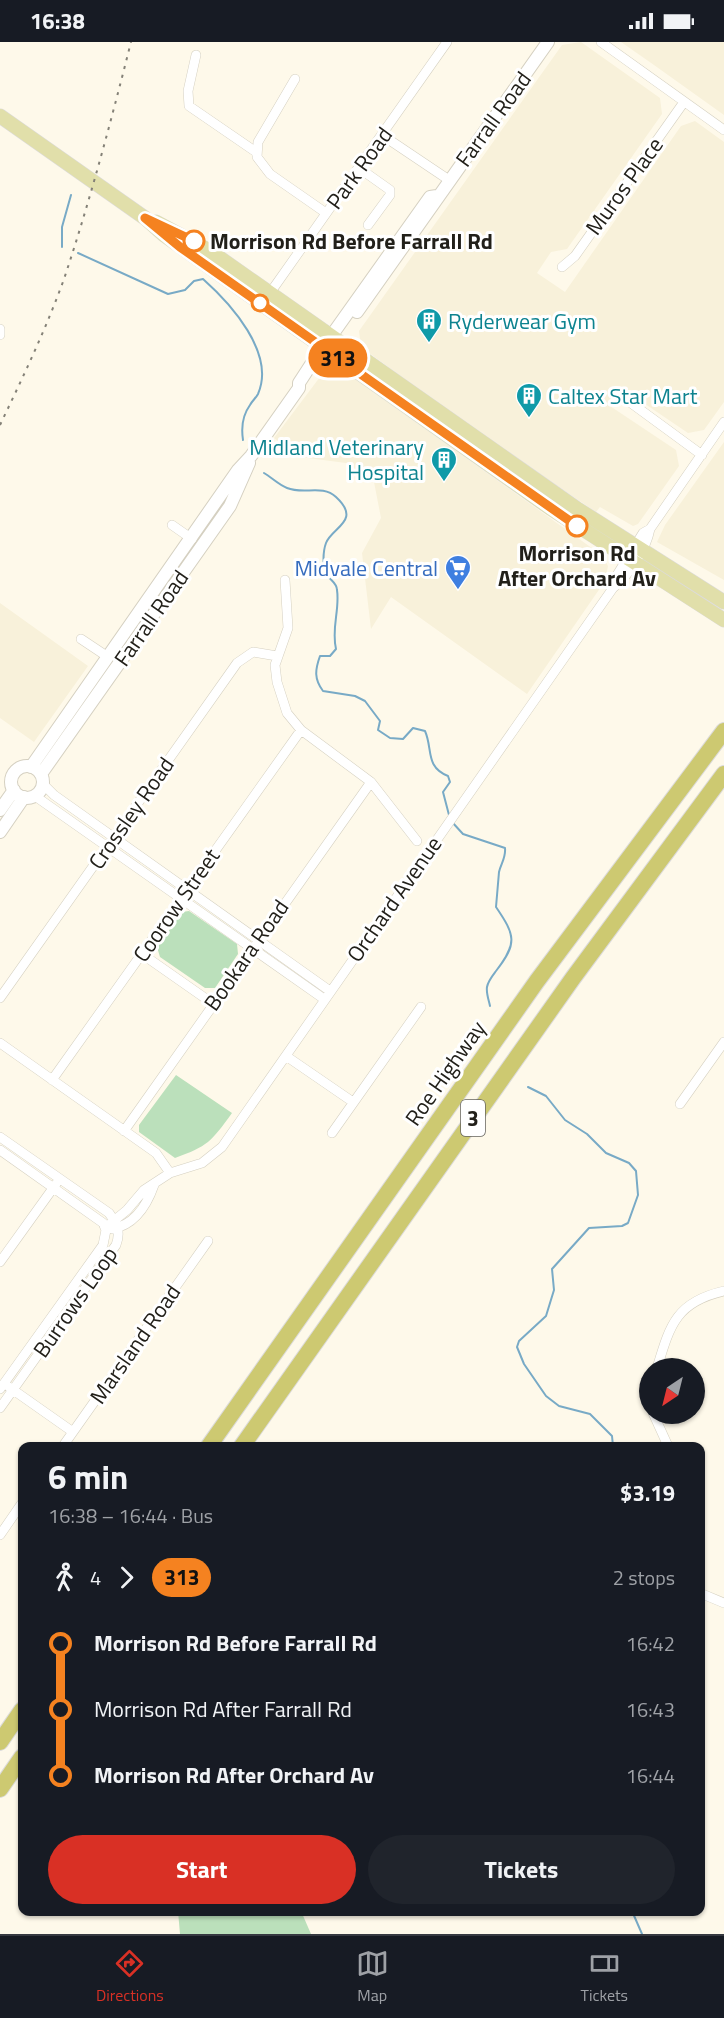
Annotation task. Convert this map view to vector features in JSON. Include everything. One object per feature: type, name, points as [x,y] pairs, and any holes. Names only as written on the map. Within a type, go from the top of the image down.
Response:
[{"type":"highway","name":"Roe Highway","points":[[212,1442],[530,990],[724,731]]},
{"type":"highway","name":"3","points":[[245,1442],[573,978],[724,774]]},
{"type":"highway","points":[[0,1742],[18,1716]]},
{"type":"highway","points":[[0,1789],[18,1763]]},
{"type":"main road","name":"Farrall Road","points":[[49,752],[205,531],[229,496],[251,456],[298,388],[304,386],[430,197],[437,196],[548,42]]},
{"type":"main road","points":[[0,116],[145,218],[164,235],[330,344],[724,620]]},
{"type":"main road","points":[[145,218],[185,236],[270,293],[330,344]]},
{"type":"main road","name":"Farrall Road","points":[[174,574],[192,539],[205,531]]},
{"type":"main road","points":[[634,555],[724,602]]},
{"type":"main road","name":"Farrall Road","points":[[38,775],[49,752],[108,657],[149,610]]},
{"type":"main road","points":[[0,832],[38,775],[22,766],[11,780],[24,794]]},
{"type":"main road","points":[[0,810],[24,794]]},
{"type":"street","points":[[434,42],[445,45]]},
{"type":"street","points":[[602,42],[724,130]]},
{"type":"street","name":"Park Road","points":[[270,293],[445,45]]},
{"type":"street","points":[[196,55],[188,91],[189,106],[256,152]]},
{"type":"street","points":[[295,79],[258,142],[256,152],[259,163],[270,174],[326,213]]},
{"type":"street","name":"Muros Place","points":[[562,267],[574,256],[684,102]]},
{"type":"street","points":[[382,135],[449,180]]},
{"type":"street","points":[[359,168],[390,190],[390,195],[368,225]]},
{"type":"street","points":[[0,329],[0,335]]},
{"type":"street","points":[[627,400],[702,455]]},
{"type":"street","name":"Orchard Avenue","points":[[116,1224],[142,1192],[170,1173],[202,1163],[216,1153],[613,588],[623,579],[643,533],[650,529],[724,422]]},
{"type":"street","points":[[172,525],[192,539]]},
{"type":"street","points":[[285,580],[288,628],[277,656],[275,673],[284,704],[292,720],[301,730],[372,782],[417,841]]},
{"type":"street","points":[[81,639],[108,657]]},
{"type":"street","name":"Crossley Road","points":[[0,998],[237,663],[253,652],[277,656]]},
{"type":"street","name":"Coorow Street","points":[[52,1080],[301,730]]},
{"type":"street","points":[[38,775],[74,809],[330,991]]},
{"type":"street","name":"Bookara Road","points":[[124,1131],[258,939],[372,782]]},
{"type":"street","points":[[24,794],[68,818],[324,999]]},
{"type":"street","points":[[68,818],[74,809]]},
{"type":"street","points":[[144,871],[150,862]]},
{"type":"street","points":[[216,922],[222,913]]},
{"type":"street","points":[[142,954],[212,1004]]},
{"type":"street","points":[[332,1133],[422,1007]]},
{"type":"street","points":[[0,1042],[156,1154],[170,1173]]},
{"type":"street","points":[[681,1104],[724,1042]]},
{"type":"street","points":[[286,1056],[353,1102]]},
{"type":"street","name":"Burrows Loop","points":[[0,1137],[22,1153],[106,1229],[103,1245],[2,1386]]},
{"type":"street","name":"Burrows Loop","points":[[0,1150],[109,1213],[116,1224],[116,1245],[0,1408]]},
{"type":"street","points":[[16,1161],[22,1153]]},
{"type":"street","points":[[1,1258],[57,1184]]},
{"type":"street","points":[[106,1229],[116,1224]]},
{"type":"street","name":"Marsland Road","points":[[66,1442],[208,1241]]},
{"type":"street","points":[[95,1256],[104,1263]]},
{"type":"street","points":[[73,1286],[82,1293]]},
{"type":"street","points":[[660,1358],[674,1319],[705,1295],[724,1292]]},
{"type":"street","points":[[666,1358],[678,1323],[705,1300],[724,1292]]},
{"type":"street","points":[[50,1320],[58,1327]]},
{"type":"street","points":[[27,1351],[36,1357]]},
{"type":"street","points":[[2,1386],[14,1390],[73,1432]]},
{"type":"street","points":[[658,1424],[667,1442]]},
{"type":"street","points":[[662,1424],[668,1442]]},
{"type":"street","points":[[0,1535],[18,1509]]},
{"type":"street","points":[[705,1595],[720,1601]]},
{"type":"street","points":[[705,1599],[720,1601]]},
{"type":"shaded area","points":[[581,42],[660,98],[662,114],[567,249],[551,252],[537,273],[565,292],[681,126],[695,121],[724,142],[724,402],[704,430],[688,433],[620,387],[607,404],[676,450],[679,466],[638,524],[633,526],[600,507],[596,512],[470,427],[361,347],[359,331],[562,45]]},
{"type":"shaded area","points":[[621,42],[724,42],[724,115],[654,65]]},
{"type":"shaded area","points":[[343,370],[603,556],[608,566],[605,581],[527,694],[391,597],[371,629],[362,553],[381,518],[374,482],[346,463],[300,457],[274,438],[323,373]]},
{"type":"shaded area","points":[[724,442],[724,580],[657,542],[665,525]]},
{"type":"shaded area","points":[[0,603],[88,666],[34,742],[0,718]]},
{"type":"green space","points":[[189,911],[237,944],[238,954],[215,988],[205,988],[160,957],[157,947],[182,912]]},
{"type":"green space","points":[[176,1075],[232,1113],[208,1142],[175,1158],[139,1132],[139,1125]]},
{"type":"green space","points":[[178,1916],[303,1916],[311,1934],[180,1934]]},
{"type":"waterway","points":[[62,247],[62,227],[71,195]]},
{"type":"waterway","points":[[78,253],[168,294],[185,290],[194,281],[203,279],[226,301],[247,330],[256,346],[261,362],[262,378],[258,394],[244,417],[243,440]]},
{"type":"waterway","points":[[264,473],[293,490],[319,490],[331,493],[343,505],[346,518],[329,537],[324,555],[325,572],[337,588],[334,634],[336,649],[330,656],[320,656],[316,670],[318,682],[323,691],[355,696],[365,701],[380,721],[378,730],[390,738],[403,739],[413,728],[425,731],[433,763],[436,768],[448,776],[450,782],[443,792],[449,815]]},
{"type":"waterway","points":[[452,822],[463,834],[505,848],[499,872],[496,907],[510,932],[511,946],[488,985],[490,1006]]},
{"type":"waterway","points":[[528,1087],[546,1096],[565,1120],[587,1134],[606,1153],[629,1163],[636,1171],[638,1195],[628,1223],[622,1226],[589,1228],[552,1269],[554,1290],[546,1316],[519,1341],[517,1347],[524,1364],[546,1396],[559,1406],[590,1414],[612,1436],[613,1442]]},
{"type":"waterway","points":[[634,1916],[642,1934]]},
{"type":"railway","points":[[0,425],[42,335],[64,279],[100,161],[131,42]]},
{"type":"bus line","name":"313","points":[[194,241],[165,225],[145,218],[180,247],[577,526]]},
{"type":"place","name":"Morrison Rd Before Farrall Rd","points":[[194,241]]},
{"type":"place","name":"Ryderwear Gym","points":[[429,344]]},
{"type":"place","name":"Caltex Star Mart","points":[[529,419]]},
{"type":"place","name":"Midland Veterinary Hospital","points":[[444,483]]},
{"type":"place","name":"Morrison Rd After Orchard Av","points":[[577,526]]},
{"type":"place","name":"Midvale Central","points":[[458,591]]}]
